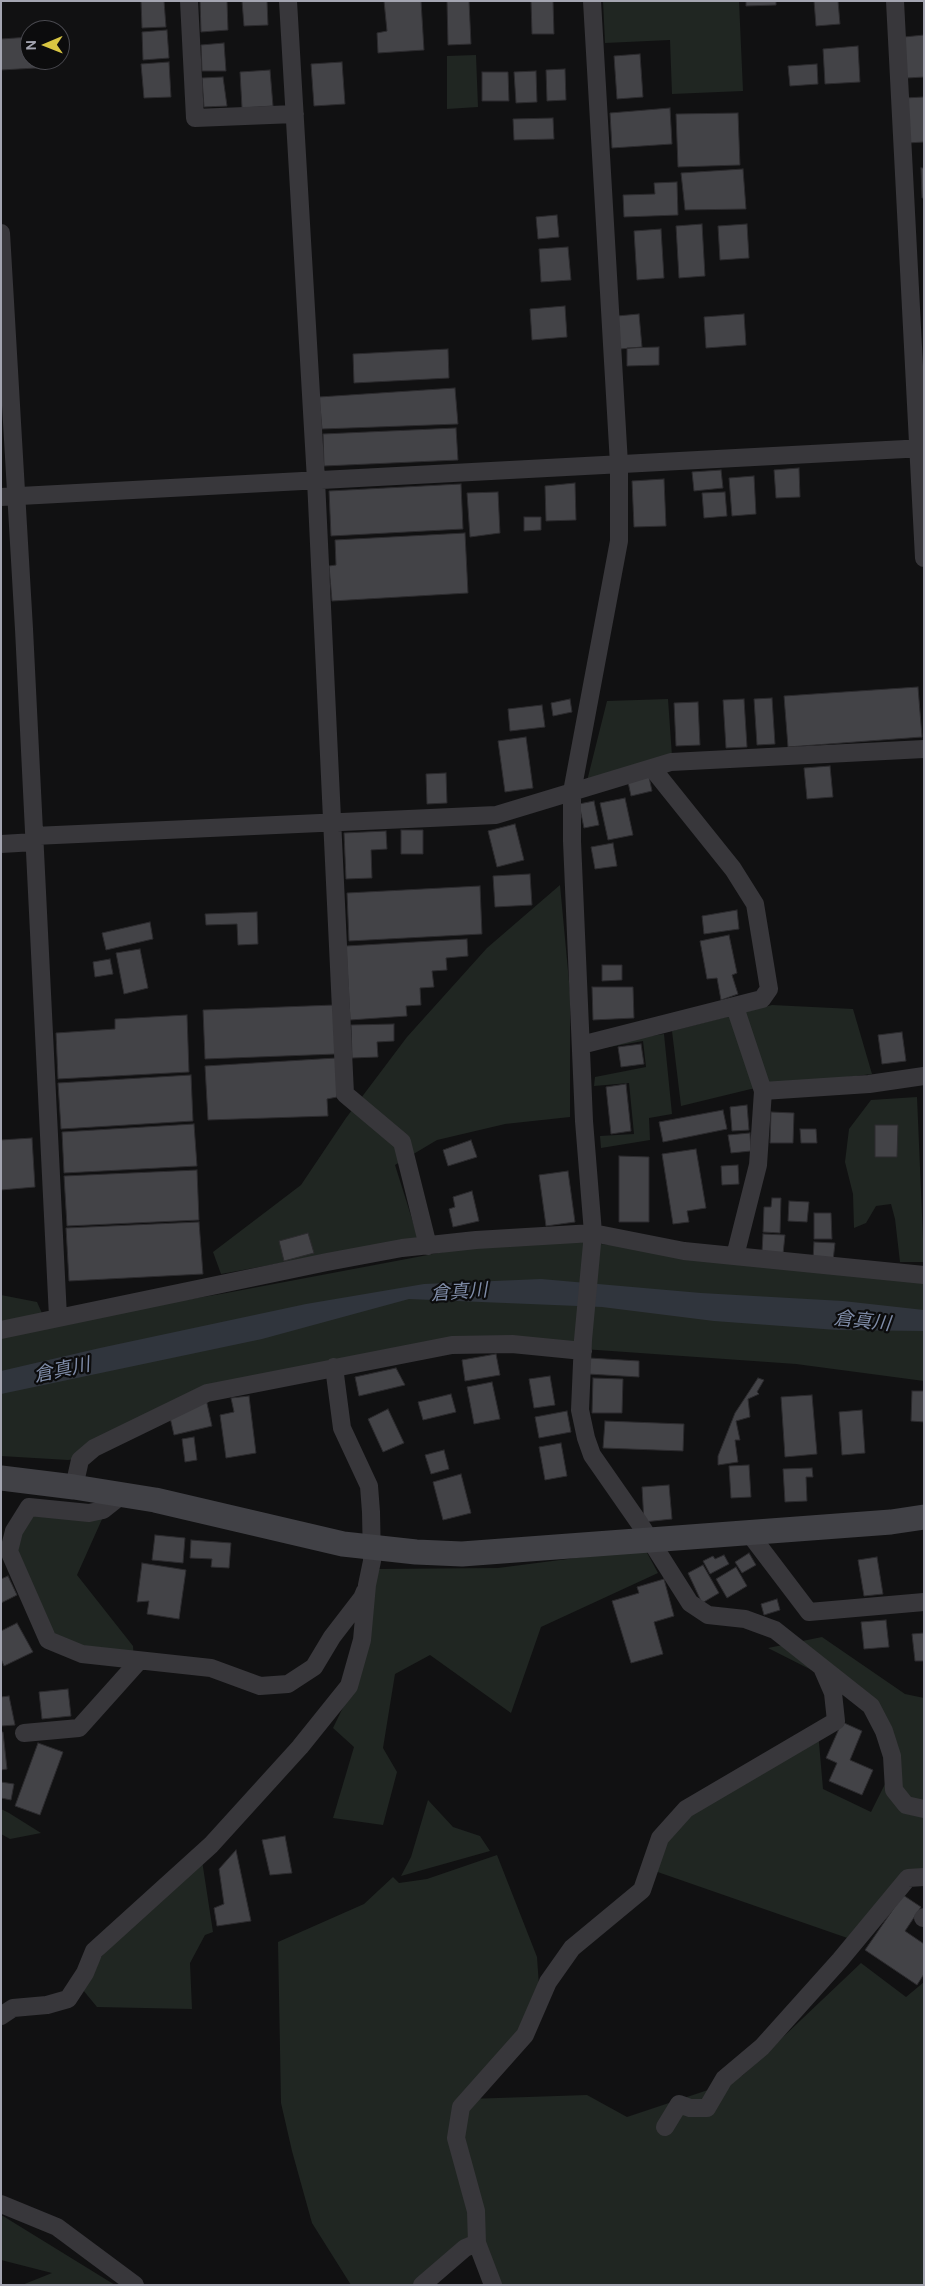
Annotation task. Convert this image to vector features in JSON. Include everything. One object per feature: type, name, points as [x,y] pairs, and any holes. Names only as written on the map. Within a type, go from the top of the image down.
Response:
[{"type":"street","points":[[189,1],[195,118],[295,114]]},
{"type":"street","points":[[288,1],[316,480],[345,1094],[402,1142],[428,1246]]},
{"type":"street","points":[[592,1],[619,464],[619,541],[572,792],[572,841],[584,1121],[592,1233],[580,1410],[592,1455],[690,1603],[708,1615],[745,1619],[775,1630],[871,1706],[884,1731],[892,1756],[894,1790],[906,1805],[924,1809]]},
{"type":"street","points":[[895,1],[921,449],[924,558]]},
{"type":"street","points":[[1,233],[9,497],[35,839],[58,1317]]},
{"type":"street","points":[[9,497],[921,449]]},
{"type":"street","points":[[1,844],[35,839],[496,815],[671,762],[924,749]]},
{"type":"street","points":[[581,1045],[762,999],[769,989],[754,904],[733,869],[652,768]]},
{"type":"street","points":[[735,1007],[763,1091],[758,1165],[735,1256]]},
{"type":"street","points":[[763,1091],[869,1084],[924,1076]]},
{"type":"street","points":[[1,1330],[327,1262],[476,1240],[592,1233],[684,1251],[924,1275]]},
{"type":"street","points":[[74,1487],[80,1460],[94,1448],[207,1393],[452,1345],[583,1345]]},
{"type":"street","points":[[1,2016],[12,2008],[47,2005],[68,1999],[85,1973],[94,1951],[211,1845],[300,1747],[349,1686],[362,1640],[367,1585],[373,1548],[369,1486],[342,1428],[334,1368]]},
{"type":"street","points":[[1,1478],[122,1495],[373,1548],[462,1554],[890,1522],[924,1517]]},
{"type":"street","points":[[122,1495],[103,1510],[89,1513],[29,1507],[14,1531],[9,1551],[48,1640],[82,1654],[211,1668],[260,1686],[288,1684],[314,1667],[332,1637],[362,1598],[367,1585]]},
{"type":"street","points":[[749,1533],[810,1612],[924,1602]]},
{"type":"street","points":[[24,1733],[79,1728],[139,1661]]},
{"type":"street","points":[[493,2285],[477,2243],[476,2211],[456,2138],[461,2108],[525,2035],[548,1982],[572,1948],[642,1890],[660,1838],[686,1809],[836,1721],[833,1693],[822,1667]]},
{"type":"street","points":[[665,2127],[679,2104],[690,2108],[707,2108],[724,2079],[762,2047],[840,1960],[908,1878],[924,1877]]},
{"type":"street","points":[[1,2204],[57,2227],[135,2285]]},
{"type":"street","points":[[422,2285],[465,2248],[477,2243]]},
{"type":"shaded area","points":[[603,1],[739,1],[743,91],[672,94],[670,40],[605,43]]},
{"type":"shaded area","points":[[476,55],[478,107],[447,109],[447,56]]},
{"type":"shaded area","points":[[668,699],[672,756],[587,781],[607,701]]},
{"type":"shaded area","points":[[560,885],[570,992],[570,1117],[505,1124],[437,1140],[395,1165],[418,1238],[221,1274],[213,1252],[301,1185],[346,1118],[407,1037],[487,948]]},
{"type":"shaded area","points":[[772,1005],[853,1009],[872,1074],[751,1089],[681,1106],[672,1031]]},
{"type":"shaded area","points":[[664,1034],[672,1114],[649,1118],[650,1140],[601,1148],[600,1136],[634,1134],[629,1083],[594,1086],[595,1077],[646,1067],[643,1041],[598,1049],[597,1044]]},
{"type":"shaded area","points":[[917,1097],[924,1262],[900,1262],[895,1219],[891,1204],[876,1206],[866,1223],[854,1228],[853,1194],[845,1162],[849,1129],[871,1100]]},
{"type":"shaded area","points":[[523,1237],[924,1273],[924,1381],[796,1364],[512,1344],[207,1393],[83,1458],[68,1460],[1,1456],[1,1295],[37,1302],[45,1320],[15,1328],[221,1294]]},
{"type":"shaded area","points":[[29,1507],[103,1517],[77,1575],[133,1646],[134,1660],[48,1640],[9,1551]]},
{"type":"shaded area","points":[[645,1549],[658,1573],[541,1627],[511,1713],[430,1655],[395,1674],[383,1748],[397,1772],[383,1825],[333,1818],[354,1747],[333,1728],[351,1691],[377,1569],[498,1568]]},
{"type":"shaded area","points":[[822,1637],[905,1694],[924,1698],[924,1809],[906,1805],[884,1731],[855,1692],[768,1648]]},
{"type":"shaded area","points":[[818,1731],[823,1789],[871,1812],[893,1768],[894,1790],[905,1814],[924,1813],[924,1877],[908,1878],[856,1941],[649,1869],[686,1809]]},
{"type":"shaded area","points":[[428,1800],[453,1827],[480,1836],[490,1851],[401,1876],[411,1857]]},
{"type":"shaded area","points":[[1,1809],[41,1833],[10,1839],[1,1834]]},
{"type":"shaded area","points":[[201,1854],[213,1932],[205,1935],[190,1963],[192,2009],[97,2007],[78,1984],[151,1899]]},
{"type":"shaded area","points":[[497,1855],[537,1957],[540,2000],[468,2099],[587,2095],[627,2117],[720,2086],[743,2075],[861,1963],[906,1997],[924,1982],[924,2285],[495,2285],[477,2244],[421,2285],[351,2285],[312,2223],[281,2103],[278,1942],[364,1904],[393,1877],[399,1883],[427,1879]]},
{"type":"shaded area","points":[[1,2216],[115,2285],[22,2285],[52,2273],[1,2260]]},
{"type":"water","name":"倉真川","points":[[541,1279],[701,1293],[843,1301],[924,1310],[924,1331],[837,1330],[714,1321],[602,1307],[409,1299],[262,1339],[1,1394],[1,1371],[306,1304],[424,1284]]},
{"type":"building","points":[[141,1],[164,1],[166,27],[142,28]]},
{"type":"building","points":[[200,1],[227,1],[228,30],[201,32]]},
{"type":"building","points":[[242,1],[267,1],[268,25],[244,26]]},
{"type":"building","points":[[384,1],[421,1],[424,50],[378,53],[377,33],[387,31]]},
{"type":"building","points":[[447,1],[469,1],[471,44],[448,45]]},
{"type":"building","points":[[531,1],[553,1],[554,34],[532,34]]},
{"type":"building","points":[[746,1],[776,1],[776,5],[746,6]]},
{"type":"building","points":[[814,1],[838,1],[840,24],[816,26]]},
{"type":"building","points":[[167,30],[169,58],[143,60],[142,32]]},
{"type":"building","points":[[924,35],[924,77],[907,78],[904,37]]},
{"type":"building","points":[[20,38],[20,69],[1,70],[1,39]]},
{"type":"building","points":[[224,43],[226,71],[202,71],[201,45]]},
{"type":"building","points":[[858,46],[860,82],[825,84],[823,49]]},
{"type":"building","points":[[640,54],[643,97],[617,99],[614,56]]},
{"type":"building","points":[[169,62],[171,97],[144,98],[141,64]]},
{"type":"building","points":[[342,62],[345,104],[314,106],[311,64]]},
{"type":"building","points":[[817,64],[818,84],[790,86],[788,66]]},
{"type":"building","points":[[565,69],[566,100],[547,101],[546,70]]},
{"type":"building","points":[[270,70],[273,106],[242,108],[240,72]]},
{"type":"building","points":[[536,71],[537,102],[516,103],[514,72]]},
{"type":"building","points":[[482,72],[508,72],[509,101],[482,101]]},
{"type":"building","points":[[223,77],[227,106],[204,107],[202,78]]},
{"type":"building","points":[[924,97],[924,142],[907,143],[904,98]]},
{"type":"building","points":[[670,108],[672,144],[612,148],[610,113]]},
{"type":"building","points":[[738,113],[740,165],[678,167],[676,114]]},
{"type":"building","points":[[553,118],[554,139],[514,140],[513,119]]},
{"type":"building","points":[[921,168],[924,168],[924,198],[922,198]]},
{"type":"building","points":[[743,169],[746,209],[685,210],[681,173]]},
{"type":"building","points":[[677,182],[678,215],[624,217],[623,195],[655,194],[654,183]]},
{"type":"building","points":[[557,215],[559,237],[538,239],[536,217]]},
{"type":"building","points":[[702,224],[705,276],[679,278],[676,226]]},
{"type":"building","points":[[747,224],[749,258],[720,260],[718,226]]},
{"type":"building","points":[[661,229],[664,278],[637,280],[634,231]]},
{"type":"building","points":[[568,247],[571,280],[541,282],[539,249]]},
{"type":"building","points":[[565,306],[567,337],[532,340],[530,309]]},
{"type":"building","points":[[639,314],[642,347],[620,349],[617,316]]},
{"type":"building","points":[[744,314],[746,345],[706,348],[704,317]]},
{"type":"building","points":[[659,347],[659,365],[627,366],[627,348]]},
{"type":"building","points":[[448,349],[449,378],[354,383],[353,354]]},
{"type":"building","points":[[455,388],[458,424],[322,429],[319,397]]},
{"type":"building","points":[[456,428],[458,460],[324,466],[323,434]]},
{"type":"building","points":[[799,468],[800,497],[776,498],[774,470]]},
{"type":"building","points":[[721,470],[723,488],[694,491],[692,472]]},
{"type":"building","points":[[754,476],[756,514],[732,516],[729,478]]},
{"type":"building","points":[[664,479],[666,526],[634,527],[632,481]]},
{"type":"building","points":[[575,483],[576,520],[546,521],[545,486]]},
{"type":"building","points":[[461,484],[463,529],[331,536],[329,491]]},
{"type":"building","points":[[498,492],[500,533],[470,537],[467,493]]},
{"type":"building","points":[[725,492],[727,516],[704,518],[702,493]]},
{"type":"building","points":[[524,517],[541,517],[541,530],[524,531]]},
{"type":"building","points":[[465,533],[468,593],[332,601],[329,566],[336,565],[335,540]]},
{"type":"building","points":[[918,687],[922,737],[788,747],[784,696]]},
{"type":"building","points":[[772,698],[775,744],[757,745],[754,699]]},
{"type":"building","points":[[570,699],[572,712],[553,716],[551,703]]},
{"type":"building","points":[[744,699],[747,747],[726,748],[723,700]]},
{"type":"building","points":[[698,702],[700,745],[676,746],[674,703]]},
{"type":"building","points":[[542,705],[545,727],[510,731],[508,709]]},
{"type":"building","points":[[526,737],[533,788],[505,792],[498,741]]},
{"type":"building","points":[[830,766],[833,797],[807,799],[804,768]]},
{"type":"building","points":[[446,773],[447,803],[427,804],[426,774]]},
{"type":"building","points":[[649,777],[652,791],[631,796],[628,782]]},
{"type":"building","points":[[625,798],[633,835],[608,840],[600,803]]},
{"type":"building","points":[[594,801],[599,825],[584,828],[579,804]]},
{"type":"building","points":[[515,824],[524,860],[497,867],[488,831]]},
{"type":"building","points":[[401,830],[423,830],[423,854],[401,854]]},
{"type":"building","points":[[386,831],[387,849],[371,850],[372,878],[346,879],[344,833]]},
{"type":"building","points":[[613,843],[617,866],[595,869],[591,847]]},
{"type":"building","points":[[530,874],[532,905],[495,907],[493,876]]},
{"type":"building","points":[[480,886],[482,934],[349,941],[347,893]]},
{"type":"building","points":[[737,910],[739,929],[704,934],[702,916]]},
{"type":"building","points":[[257,912],[258,944],[238,945],[237,924],[206,925],[205,914]]},
{"type":"building","points":[[150,922],[153,939],[106,950],[102,933]]},
{"type":"building","points":[[729,935],[737,973],[732,975],[738,994],[721,1000],[717,978],[707,979],[700,941]]},
{"type":"building","points":[[467,939],[468,956],[446,958],[447,970],[432,971],[434,987],[420,988],[421,1005],[406,1006],[407,1016],[350,1020],[346,946]]},
{"type":"building","points":[[140,949],[148,988],[124,994],[116,953]]},
{"type":"building","points":[[110,959],[113,974],[95,977],[93,962]]},
{"type":"building","points":[[602,965],[622,965],[622,980],[602,981]]},
{"type":"building","points":[[592,987],[633,987],[634,1018],[593,1020]]},
{"type":"building","points":[[334,1005],[336,1054],[205,1059],[203,1010]]},
{"type":"building","points":[[187,1015],[189,1072],[58,1079],[56,1033],[115,1029],[115,1019]]},
{"type":"building","points":[[394,1024],[394,1041],[377,1042],[378,1057],[352,1058],[351,1025]]},
{"type":"building","points":[[902,1032],[906,1061],[882,1064],[878,1035]]},
{"type":"building","points":[[641,1044],[644,1064],[621,1067],[618,1047]]},
{"type":"building","points":[[336,1058],[337,1097],[327,1099],[328,1116],[208,1120],[205,1066]]},
{"type":"building","points":[[191,1075],[193,1121],[61,1129],[58,1083]]},
{"type":"building","points":[[626,1084],[631,1131],[611,1134],[606,1087]]},
{"type":"building","points":[[747,1105],[749,1130],[732,1131],[730,1107]]},
{"type":"building","points":[[723,1110],[727,1129],[663,1142],[659,1122]]},
{"type":"building","points":[[771,1112],[794,1113],[793,1143],[770,1143]]},
{"type":"building","points":[[194,1124],[197,1166],[64,1173],[62,1132]]},
{"type":"building","points":[[875,1125],[898,1125],[897,1157],[875,1157]]},
{"type":"building","points":[[800,1129],[816,1129],[817,1143],[801,1143]]},
{"type":"building","points":[[750,1133],[751,1151],[731,1153],[728,1135]]},
{"type":"building","points":[[32,1138],[35,1187],[1,1190],[1,1140]]},
{"type":"building","points":[[471,1140],[477,1157],[448,1166],[443,1150]]},
{"type":"building","points":[[696,1149],[706,1208],[687,1211],[689,1222],[673,1224],[662,1154]]},
{"type":"building","points":[[619,1156],[649,1157],[649,1222],[619,1222]]},
{"type":"building","points":[[738,1165],[739,1184],[722,1185],[721,1166]]},
{"type":"building","points":[[197,1170],[199,1220],[67,1226],[64,1176]]},
{"type":"building","points":[[568,1171],[575,1222],[546,1226],[539,1175]]},
{"type":"building","points":[[472,1191],[479,1221],[453,1227],[449,1209],[455,1207],[453,1197]]},
{"type":"building","points":[[772,1198],[781,1198],[780,1233],[763,1232],[764,1207],[771,1207]]},
{"type":"building","points":[[789,1201],[809,1202],[807,1222],[788,1221]]},
{"type":"building","points":[[814,1213],[831,1213],[832,1239],[814,1239]]},
{"type":"building","points":[[199,1222],[203,1274],[69,1281],[66,1228]]},
{"type":"building","points":[[308,1233],[314,1253],[284,1261],[279,1241]]},
{"type":"building","points":[[763,1234],[785,1235],[783,1254],[762,1252]]},
{"type":"building","points":[[814,1242],[835,1243],[833,1261],[813,1260]]},
{"type":"building","points":[[496,1354],[500,1375],[465,1381],[462,1360]]},
{"type":"building","points":[[589,1358],[639,1361],[639,1377],[588,1374]]},
{"type":"building","points":[[396,1368],[405,1385],[359,1396],[355,1377]]},
{"type":"building","points":[[550,1376],[555,1405],[534,1408],[529,1379]]},
{"type":"building","points":[[593,1378],[623,1379],[622,1413],[592,1413]]},
{"type":"building","points":[[758,1378],[764,1380],[757,1392],[759,1394],[748,1399],[750,1417],[736,1421],[740,1440],[735,1440],[738,1462],[718,1465],[718,1456],[735,1413]]},
{"type":"building","points":[[492,1382],[500,1419],[474,1424],[467,1387]]},
{"type":"building","points":[[912,1391],[924,1391],[924,1422],[911,1421]]},
{"type":"building","points":[[451,1394],[456,1412],[423,1420],[418,1402]]},
{"type":"building","points":[[812,1395],[817,1454],[785,1457],[781,1397]]},
{"type":"building","points":[[249,1396],[256,1453],[226,1458],[220,1415],[234,1412],[231,1398]]},
{"type":"building","points":[[206,1399],[212,1426],[174,1435],[169,1413]]},
{"type":"building","points":[[388,1409],[404,1443],[383,1452],[368,1419]]},
{"type":"building","points":[[862,1410],[865,1453],[842,1455],[839,1412]]},
{"type":"building","points":[[567,1411],[571,1432],[539,1438],[535,1417]]},
{"type":"building","points":[[605,1421],[684,1424],[683,1451],[603,1448]]},
{"type":"building","points":[[194,1437],[197,1460],[185,1462],[182,1439]]},
{"type":"building","points":[[561,1443],[567,1476],[545,1480],[539,1447]]},
{"type":"building","points":[[444,1450],[449,1469],[431,1474],[425,1455]]},
{"type":"building","points":[[749,1465],[751,1497],[731,1498],[729,1466]]},
{"type":"building","points":[[812,1468],[813,1477],[806,1477],[807,1501],[785,1502],[783,1469]]},
{"type":"building","points":[[461,1474],[471,1513],[443,1520],[433,1482]]},
{"type":"building","points":[[669,1485],[672,1519],[644,1522],[642,1487]]},
{"type":"building","points":[[155,1535],[185,1538],[183,1563],[152,1560]]},
{"type":"building","points":[[191,1540],[231,1543],[229,1568],[211,1567],[212,1559],[190,1558]]},
{"type":"building","points":[[749,1553],[756,1565],[742,1573],[735,1562]]},
{"type":"building","points":[[724,1555],[729,1564],[710,1574],[703,1561],[713,1556],[715,1559]]},
{"type":"building","points":[[877,1557],[883,1594],[864,1596],[858,1560]]},
{"type":"building","points":[[142,1563],[186,1570],[179,1619],[147,1614],[149,1601],[137,1602]]},
{"type":"building","points":[[703,1565],[719,1593],[702,1603],[688,1573]]},
{"type":"building","points":[[736,1567],[747,1586],[727,1598],[716,1579]]},
{"type":"building","points":[[8,1576],[17,1595],[1,1603],[1,1579]]},
{"type":"building","points":[[664,1579],[674,1616],[654,1622],[663,1654],[631,1663],[612,1601],[639,1593],[637,1587]]},
{"type":"building","points":[[777,1599],[780,1610],[764,1615],[761,1604]]},
{"type":"building","points":[[886,1620],[889,1647],[864,1649],[861,1622]]},
{"type":"building","points":[[17,1623],[33,1652],[4,1666],[1,1659],[1,1631]]},
{"type":"building","points":[[924,1633],[924,1661],[915,1661],[912,1634]]},
{"type":"building","points":[[68,1689],[71,1716],[42,1719],[39,1692]]},
{"type":"building","points":[[9,1696],[15,1725],[1,1726],[1,1697]]},
{"type":"building","points":[[842,1722],[862,1731],[850,1760],[873,1770],[862,1795],[829,1781],[837,1763],[826,1758]]},
{"type":"building","points":[[1,1732],[3,1732],[7,1769],[1,1770]]},
{"type":"building","points":[[38,1743],[63,1752],[40,1815],[15,1806]]},
{"type":"building","points":[[1,1782],[14,1784],[11,1800],[1,1798]]},
{"type":"building","points":[[285,1836],[292,1873],[270,1875],[262,1840]]},
{"type":"building","points":[[236,1850],[251,1921],[217,1926],[214,1908],[224,1904],[219,1869]]},
{"type":"building","points":[[903,1895],[921,1907],[905,1931],[924,1944],[924,1974],[917,1985],[865,1950]]}]
